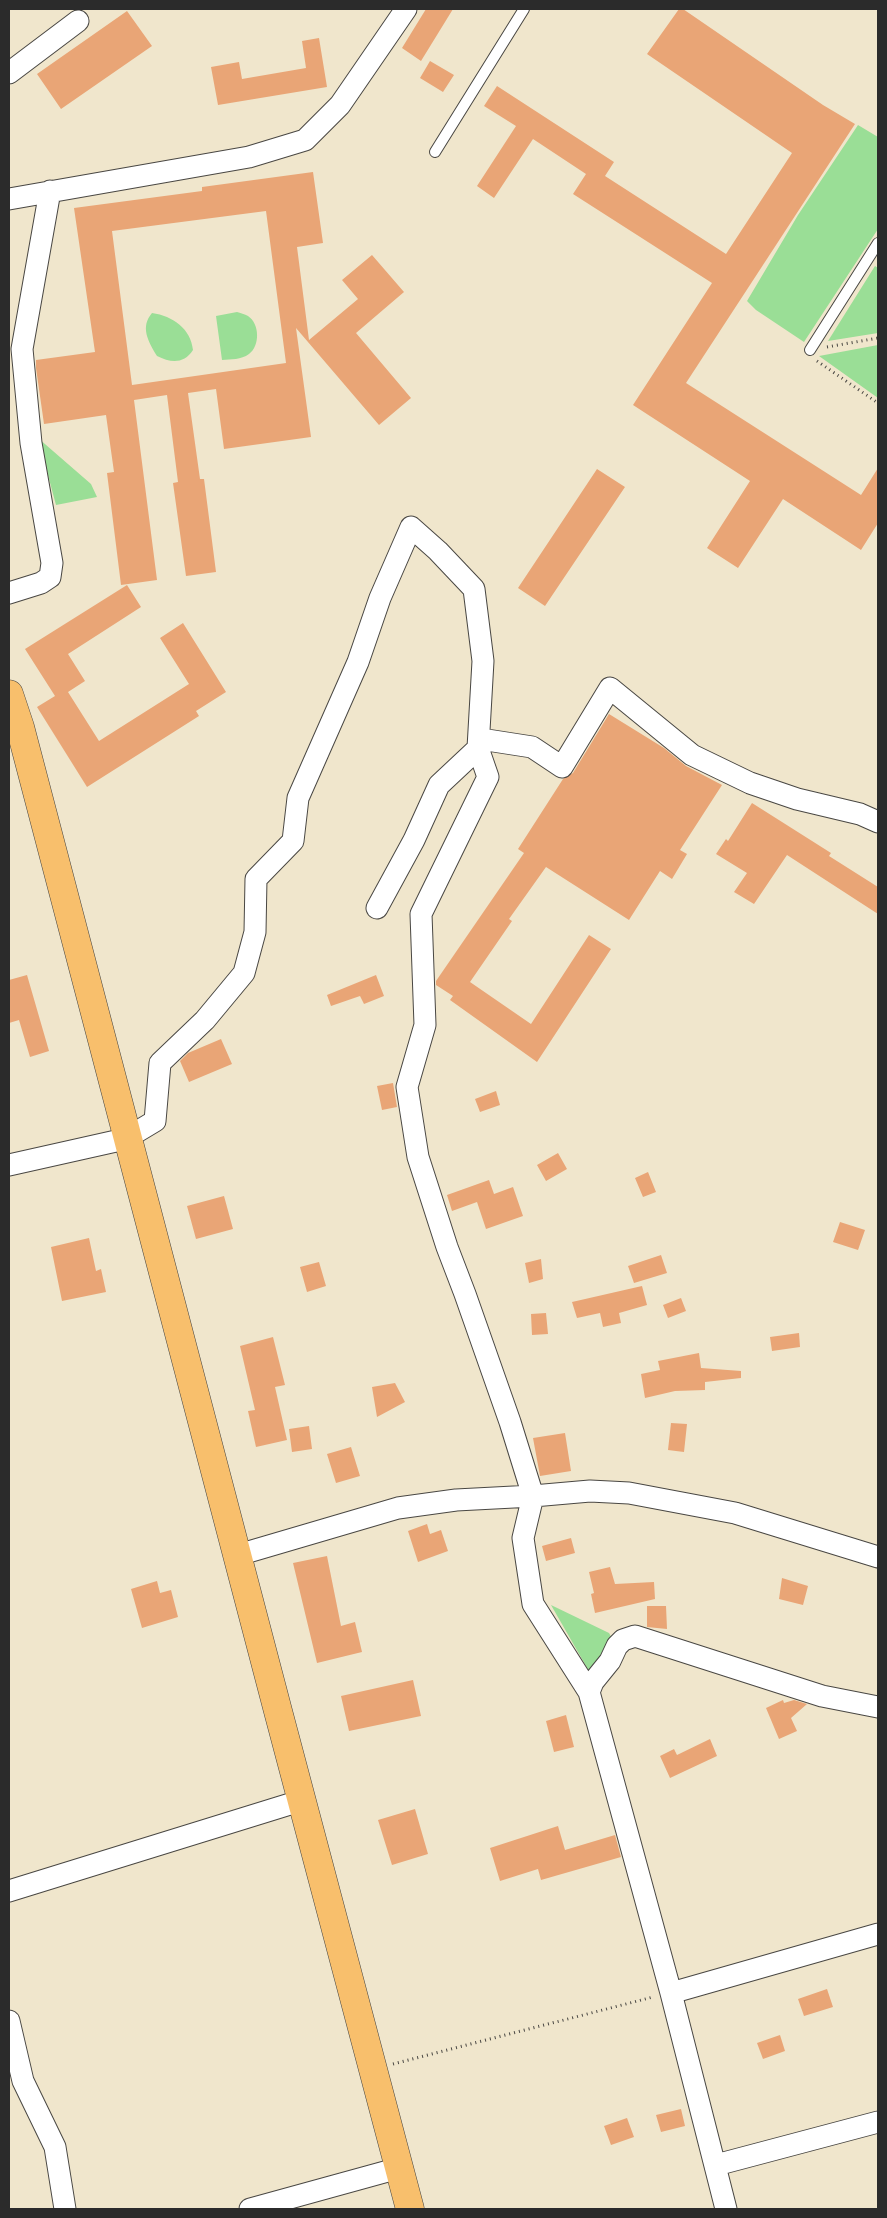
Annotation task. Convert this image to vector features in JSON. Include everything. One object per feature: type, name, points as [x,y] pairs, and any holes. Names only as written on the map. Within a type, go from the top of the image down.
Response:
[{"type":"main road","points":[[9,694],[23,736],[125,1139],[238,1555],[410,2209]]},
{"type":"street","points":[[9,199],[249,157],[305,140],[340,105],[406,9]]},
{"type":"street","points":[[9,72],[78,21]]},
{"type":"street","points":[[9,593],[41,584],[50,577],[52,563],[16,344],[50,191]]},
{"type":"street","points":[[9,1165],[125,1139],[155,1121],[160,1063],[205,1020],[244,973],[255,932],[256,879],[293,841],[298,798],[358,662],[380,598],[411,528],[438,551],[474,589],[483,661],[478,748],[488,777],[421,914],[425,1025],[407,1087],[418,1157],[446,1247],[465,1294],[510,1422],[533,1496],[523,1538],[533,1604],[589,1692],[672,1993],[726,2209]]},
{"type":"street","points":[[377,908],[414,840],[439,785],[478,748],[487,740],[532,747],[562,767],[610,688],[692,755],[750,783],[797,799],[860,814],[878,822]]},
{"type":"street","points":[[238,1555],[398,1508],[456,1500],[590,1491],[629,1493],[735,1513],[878,1557]]},
{"type":"street","points":[[589,1692],[592,1682],[610,1661],[617,1646],[623,1640],[635,1636],[822,1696],[878,1707]]},
{"type":"street","points":[[9,1891],[303,1800]]},
{"type":"street","points":[[672,1993],[878,1934]]},
{"type":"street","points":[[9,2021],[23,2081],[55,2148],[65,2209]]},
{"type":"street","points":[[716,2165],[878,2122]]},
{"type":"street","points":[[250,2209],[399,2168]]},
{"type":"lane","points":[[435,152],[524,9]]},
{"type":"lane","points":[[810,350],[878,243]]},
{"type":"path","points":[[878,338],[810,350],[814,359],[878,403]]},
{"type":"path","points":[[373,2070],[672,1993]]},
{"type":"green space","points":[[858,125],[878,137],[878,229],[804,342],[756,310],[747,301],[798,215]]},
{"type":"green space","points":[[875,266],[878,268],[878,333],[828,341]]},
{"type":"green space","points":[[237,312],[248,316],[255,324],[257,341],[249,354],[236,359],[222,360],[216,316]]},
{"type":"green space","points":[[152,313],[174,320],[185,330],[192,343],[193,350],[186,358],[172,361],[157,356],[148,339],[146,329],[148,318]]},
{"type":"green space","points":[[878,345],[878,398],[819,356]]},
{"type":"green space","points":[[38,438],[91,484],[97,497],[56,505]]},
{"type":"green space","points":[[551,1605],[609,1633],[614,1642],[590,1673]]},
{"type":"building","points":[[426,9],[453,9],[421,61],[402,48]]},
{"type":"building","points":[[679,9],[683,9],[823,105],[855,124],[686,383],[861,495],[878,468],[878,523],[861,550],[783,499],[738,568],[707,548],[750,481],[633,405],[712,283],[573,194],[586,174],[533,139],[494,198],[477,186],[516,126],[484,106],[497,86],[614,162],[605,176],[726,254],[792,153],[647,54]]},
{"type":"building","points":[[127,11],[152,46],[61,109],[37,74]]},
{"type":"building","points":[[319,38],[327,87],[218,105],[211,67],[239,62],[242,79],[306,68],[302,41]]},
{"type":"building","points":[[430,61],[454,75],[443,92],[420,78]]},
{"type":"building","points":[[313,172],[323,243],[297,247],[309,340],[358,299],[342,280],[372,255],[404,292],[356,333],[411,398],[379,425],[296,328],[311,437],[224,449],[216,389],[188,393],[200,479],[204,479],[216,572],[186,576],[173,483],[178,482],[167,395],[134,400],[157,580],[121,585],[107,473],[114,472],[106,415],[44,424],[36,360],[95,352],[74,208],[202,191],[202,187]],"holes":[[[266,211],[286,363],[132,385],[112,231]]]},
{"type":"building","points":[[597,469],[625,487],[545,606],[518,588]]},
{"type":"building","points":[[127,585],[141,607],[68,654],[85,681],[68,692],[99,741],[189,684],[160,638],[183,623],[226,692],[196,711],[199,716],[87,787],[37,707],[55,696],[25,649]]},
{"type":"building","points":[[609,714],[664,748],[686,766],[722,785],[680,850],[687,854],[672,879],[660,871],[629,920],[546,867],[509,919],[512,921],[470,982],[531,1024],[589,935],[611,949],[537,1062],[450,1000],[453,996],[436,985],[436,981],[524,853],[518,849],[563,779],[573,773]]},
{"type":"building","points":[[752,803],[831,853],[829,856],[878,887],[878,914],[787,855],[754,904],[734,892],[747,873],[716,854],[726,839],[728,841]]},
{"type":"building","points":[[27,975],[49,1051],[30,1057],[19,1020],[9,1023],[9,980]]},
{"type":"building","points":[[376,975],[384,996],[364,1004],[360,996],[331,1006],[327,995]]},
{"type":"building","points":[[221,1039],[232,1064],[189,1082],[180,1061],[188,1053]]},
{"type":"building","points":[[393,1083],[397,1107],[382,1110],[377,1086]]},
{"type":"building","points":[[496,1091],[500,1105],[480,1112],[475,1099]]},
{"type":"building","points":[[558,1153],[567,1169],[546,1181],[537,1165]]},
{"type":"building","points":[[648,1172],[656,1192],[643,1197],[635,1178]]},
{"type":"building","points":[[489,1180],[494,1194],[513,1187],[523,1216],[486,1229],[477,1202],[452,1211],[447,1195]]},
{"type":"building","points":[[224,1196],[233,1229],[196,1239],[187,1206]]},
{"type":"building","points":[[840,1222],[865,1230],[858,1250],[833,1242]]},
{"type":"building","points":[[89,1238],[96,1271],[101,1269],[106,1292],[62,1301],[51,1247]]},
{"type":"building","points":[[661,1255],[667,1273],[634,1283],[628,1266]]},
{"type":"building","points":[[541,1259],[543,1279],[529,1283],[525,1263]]},
{"type":"building","points":[[319,1262],[326,1286],[307,1292],[300,1267]]},
{"type":"building","points":[[642,1286],[647,1305],[619,1313],[621,1323],[603,1327],[600,1313],[577,1318],[572,1302]]},
{"type":"building","points":[[681,1298],[686,1311],[668,1318],[663,1305]]},
{"type":"building","points":[[546,1313],[548,1334],[532,1335],[531,1314]]},
{"type":"building","points":[[799,1333],[800,1347],[772,1351],[770,1337]]},
{"type":"building","points":[[273,1337],[285,1385],[275,1387],[287,1440],[256,1447],[248,1411],[255,1410],[240,1346]]},
{"type":"building","points":[[699,1353],[701,1368],[741,1371],[741,1378],[705,1382],[705,1390],[675,1391],[645,1398],[641,1374],[660,1370],[658,1361]]},
{"type":"building","points":[[395,1383],[405,1402],[377,1417],[372,1387]]},
{"type":"building","points":[[671,1423],[687,1424],[684,1452],[668,1450]]},
{"type":"building","points":[[309,1426],[312,1449],[292,1452],[289,1429]]},
{"type":"building","points":[[565,1433],[571,1471],[540,1476],[533,1438]]},
{"type":"building","points":[[351,1447],[360,1476],[336,1483],[327,1454]]},
{"type":"building","points":[[427,1524],[430,1534],[441,1530],[448,1551],[418,1562],[408,1531]]},
{"type":"building","points":[[571,1538],[575,1553],[546,1561],[542,1546]]},
{"type":"building","points":[[327,1556],[341,1626],[355,1622],[362,1652],[317,1663],[293,1563]]},
{"type":"building","points":[[610,1567],[615,1584],[654,1582],[655,1599],[595,1613],[591,1594],[594,1593],[589,1572]]},
{"type":"building","points":[[782,1578],[808,1586],[803,1605],[779,1599]]},
{"type":"building","points":[[157,1581],[160,1593],[171,1590],[178,1617],[142,1628],[131,1589]]},
{"type":"building","points":[[647,1606],[666,1606],[667,1629],[647,1627]]},
{"type":"building","points":[[413,1680],[421,1716],[349,1731],[341,1696]]},
{"type":"building","points":[[783,1700],[784,1703],[794,1700],[807,1704],[791,1718],[797,1731],[779,1739],[766,1708]]},
{"type":"building","points":[[566,1715],[574,1747],[554,1752],[546,1721]]},
{"type":"building","points":[[710,1739],[717,1756],[670,1778],[660,1756],[674,1749],[677,1755]]},
{"type":"building","points":[[415,1809],[428,1854],[392,1865],[378,1820]]},
{"type":"building","points":[[558,1826],[565,1850],[615,1835],[621,1857],[541,1880],[538,1869],[500,1881],[490,1848]]},
{"type":"building","points":[[827,1989],[833,2007],[804,2016],[798,1999]]},
{"type":"building","points":[[780,2035],[785,2051],[763,2059],[757,2043]]},
{"type":"building","points":[[681,2109],[685,2126],[661,2132],[656,2115]]},
{"type":"building","points":[[627,2118],[634,2137],[611,2145],[604,2126]]}]
